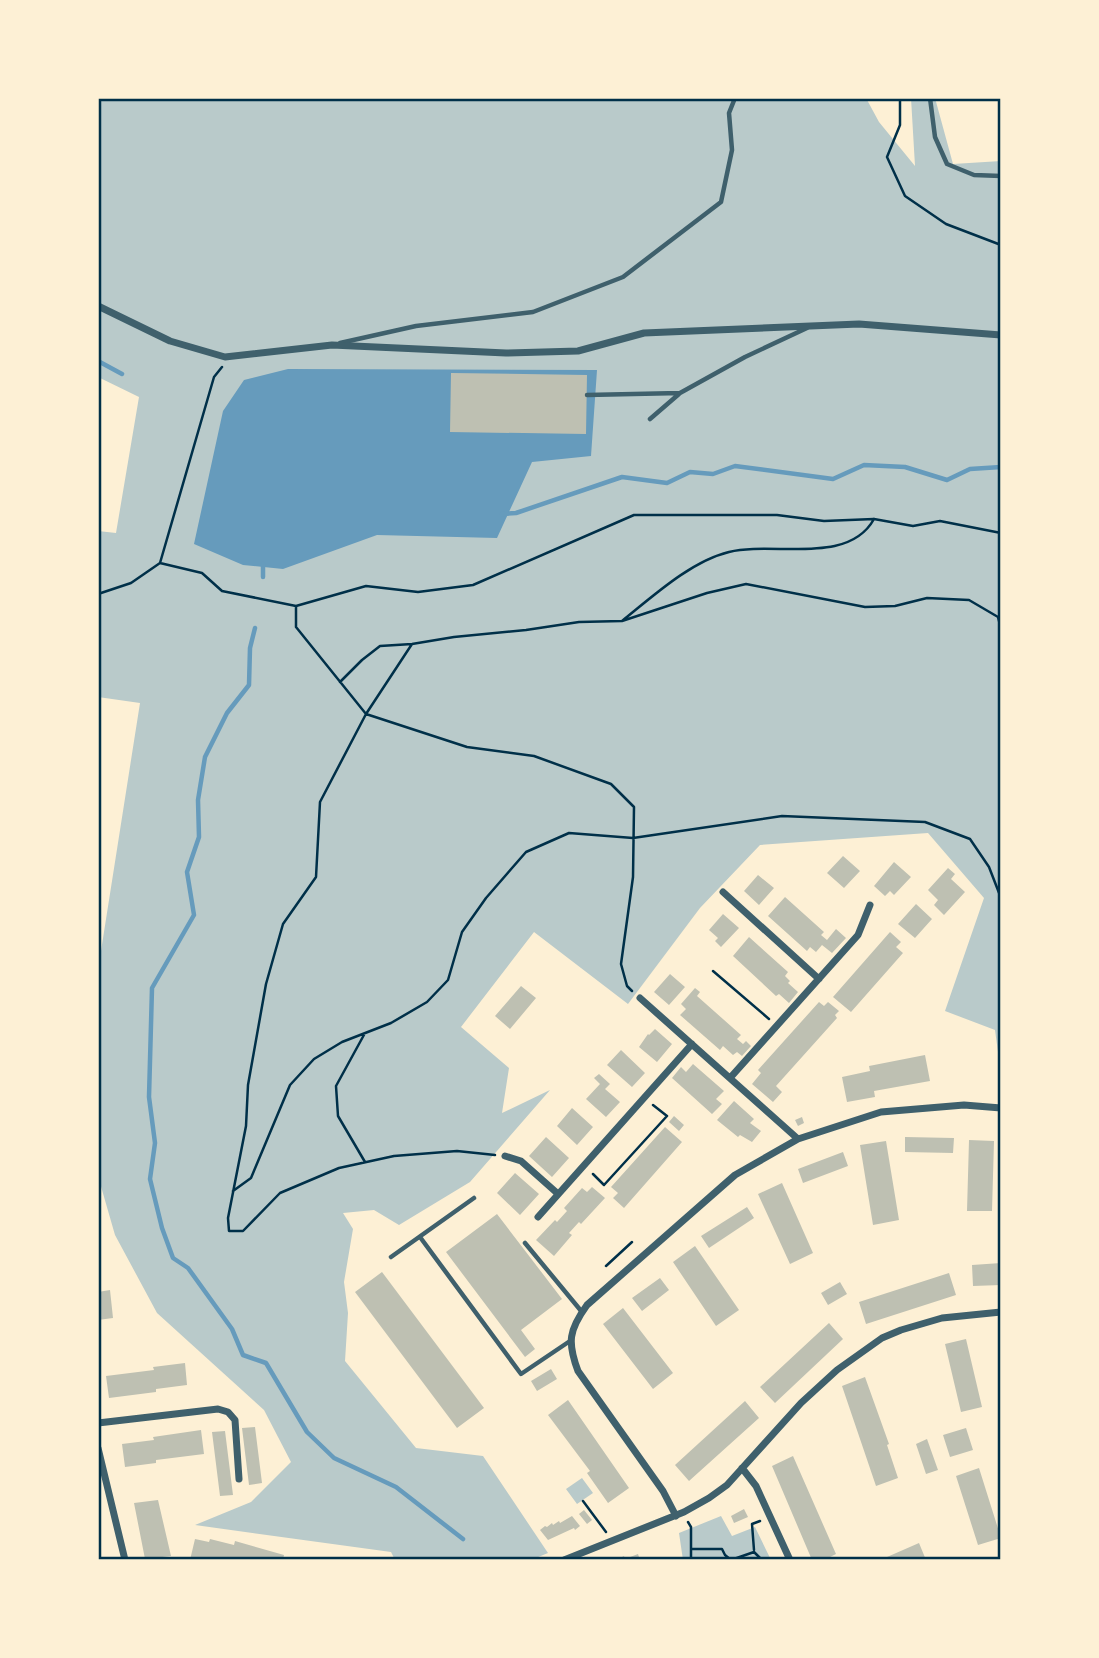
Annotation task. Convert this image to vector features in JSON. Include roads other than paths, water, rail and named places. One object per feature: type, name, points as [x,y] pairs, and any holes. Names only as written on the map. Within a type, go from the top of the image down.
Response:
[{"type":"street","points":[[98,306],[170,341],[225,357],[332,345],[506,353],[578,351],[645,333],[859,324],[1001,335]]},
{"type":"street","points":[[723,892],[819,979]]},
{"type":"street","points":[[730,1078],[858,935],[870,905]]},
{"type":"street","points":[[640,998],[798,1139]]},
{"type":"street","points":[[538,1217],[692,1044]]},
{"type":"street","points":[[676,1516],[663,1491],[578,1371],[570,1351],[570,1341],[585,1308],[735,1175],[798,1139],[881,1112],[964,1105],[1001,1108]]},
{"type":"street","points":[[505,1156],[521,1161],[557,1193]]},
{"type":"street","points":[[564,1560],[584,1556],[613,1540],[676,1516],[709,1498],[727,1485],[802,1403],[837,1370],[882,1338],[942,1318],[1001,1312]]},
{"type":"street","points":[[98,1423],[218,1409],[228,1412],[235,1420],[239,1479]]},
{"type":"street","points":[[98,1448],[125,1560]]},
{"type":"street","points":[[742,1468],[756,1486],[790,1560]]},
{"type":"lane","points":[[332,345],[416,326],[533,312],[623,277],[721,202],[732,150],[729,113],[735,98]]},
{"type":"lane","points":[[930,98],[934,137],[947,164],[974,175],[1001,176]]},
{"type":"lane","points":[[650,419],[680,393],[745,357],[811,326]]},
{"type":"lane","points":[[587,395],[680,393]]},
{"type":"lane","points":[[391,1257],[474,1198]]},
{"type":"lane","points":[[420,1237],[521,1374],[570,1341]]},
{"type":"lane","points":[[526,1243],[585,1308]]},
{"type":"water","points":[[288,369],[597,370],[591,456],[532,462],[497,538],[377,535],[283,569],[243,565],[194,544],[223,411],[244,380]]},
{"type":"waterway","points":[[98,361],[122,374]]},
{"type":"waterway","points":[[502,514],[516,513],[622,477],[667,483],[690,472],[713,474],[735,466],[833,479],[864,465],[905,467],[947,480],[970,469],[1001,467]]},
{"type":"waterway","points":[[263,564],[263,577]]},
{"type":"waterway","points":[[255,628],[250,648],[249,685],[227,713],[205,757],[198,800],[199,837],[187,872],[194,915],[152,988],[149,1097],[155,1143],[150,1179],[162,1228],[173,1258],[188,1268],[232,1329],[243,1355],[266,1363],[307,1432],[334,1458],[396,1487],[463,1539]]}]
